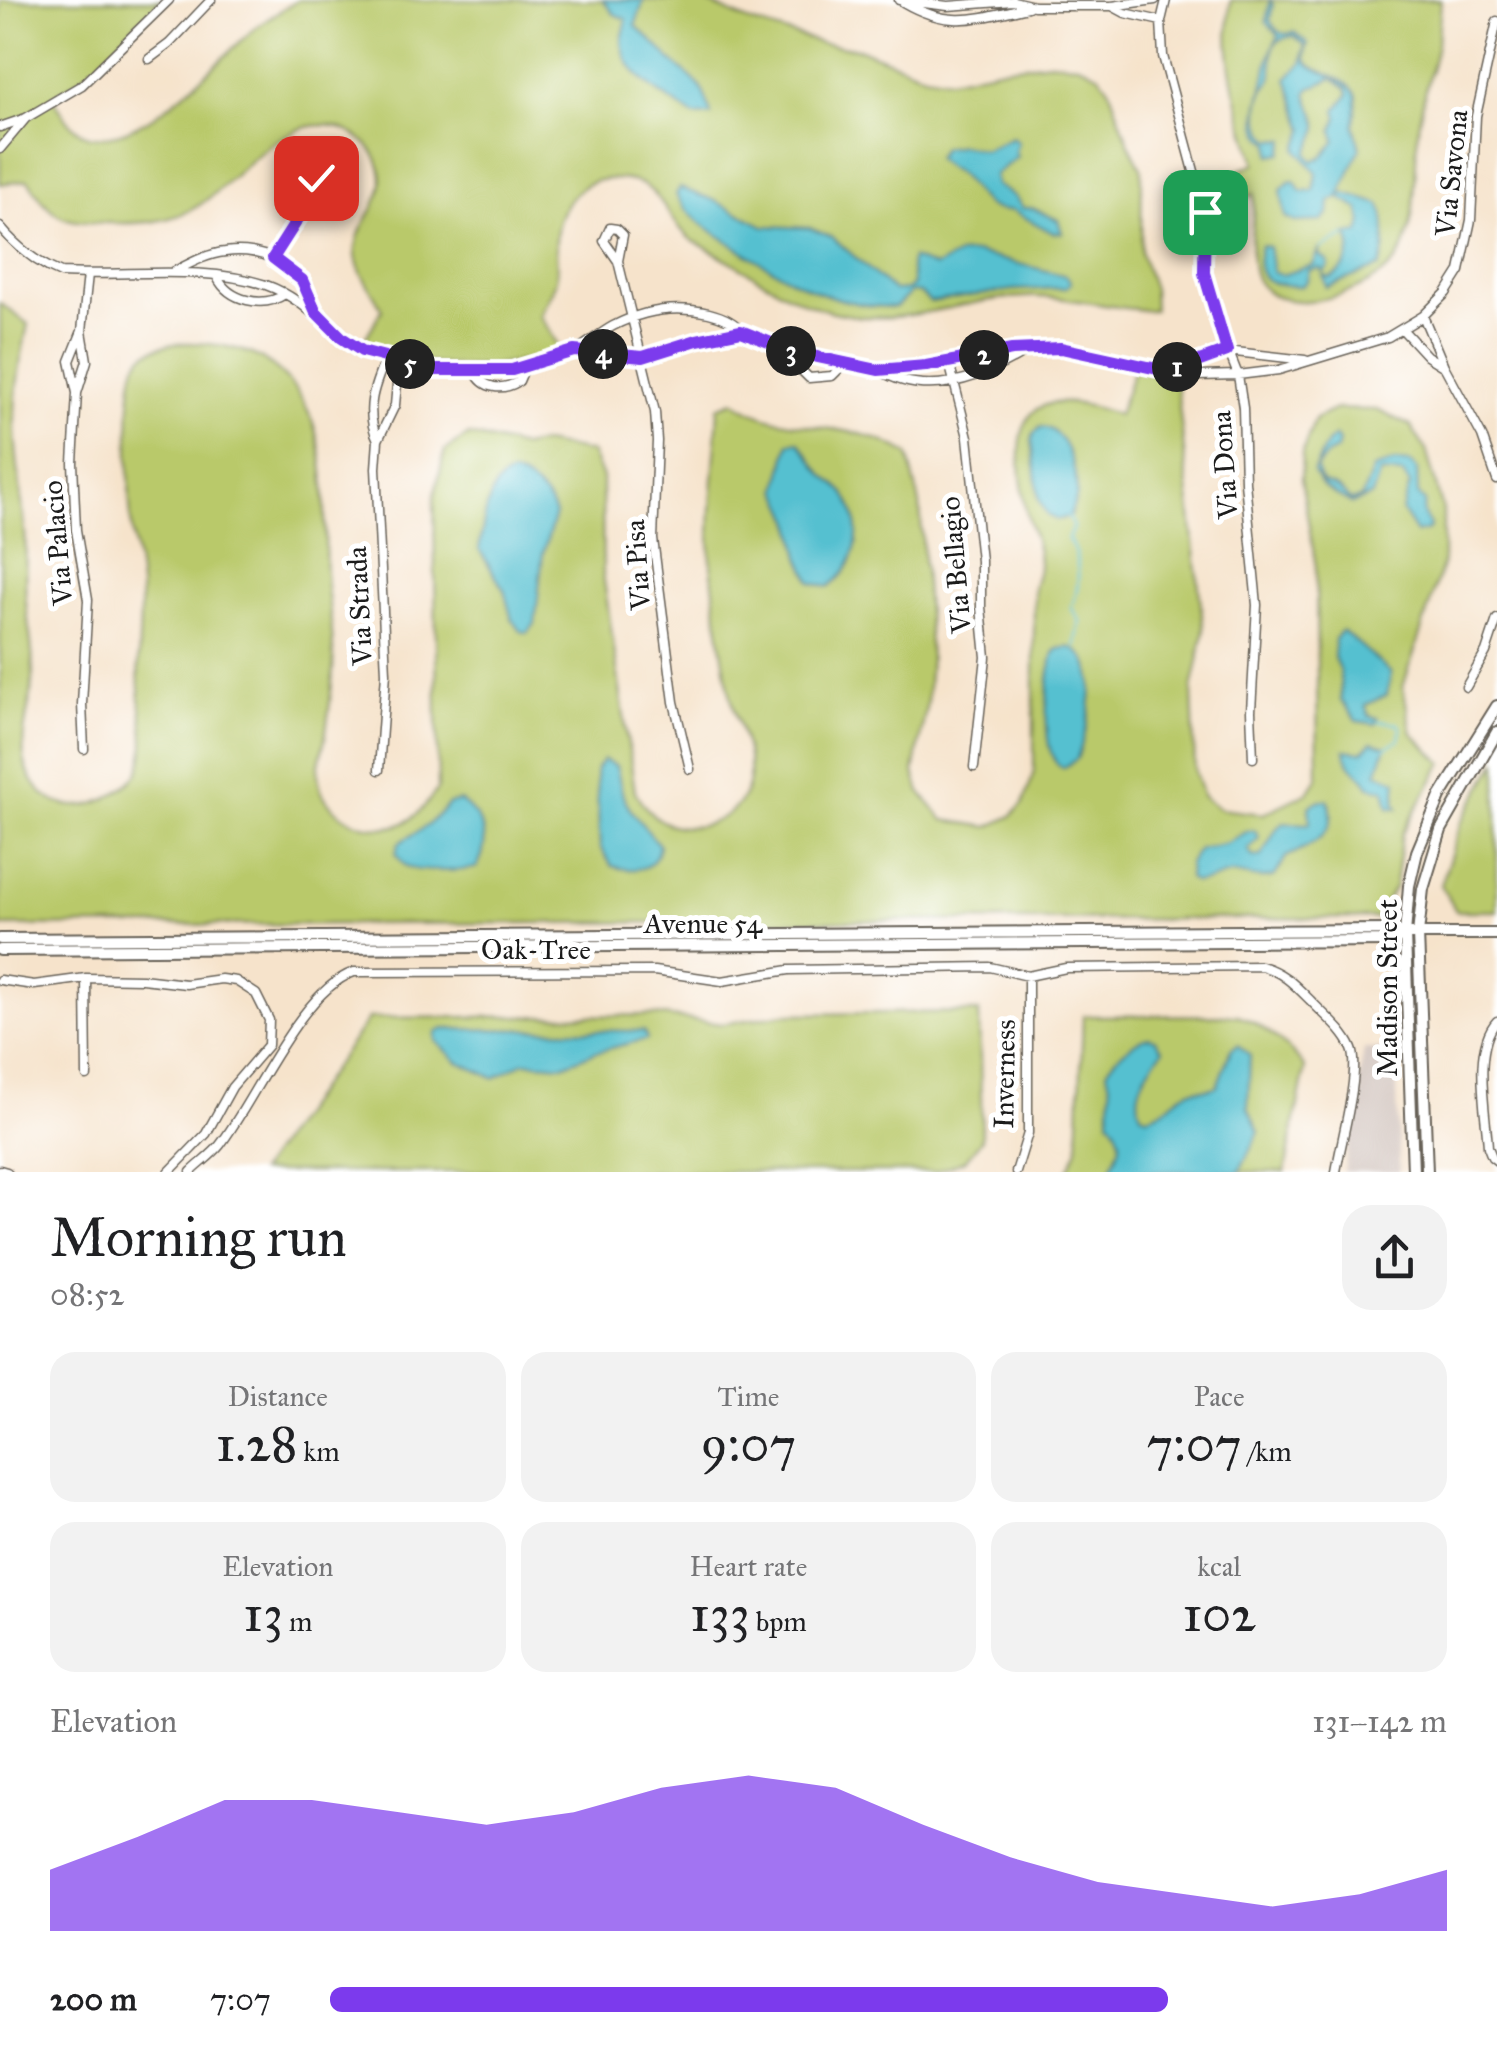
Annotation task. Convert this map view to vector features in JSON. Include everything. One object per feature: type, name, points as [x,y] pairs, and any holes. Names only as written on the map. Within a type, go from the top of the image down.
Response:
[{"type":"street","points":[[0,127],[26,118],[82,85],[169,0]]},
{"type":"street","points":[[150,58],[211,0]]},
{"type":"street","points":[[899,0],[925,15],[964,21],[1034,6],[1112,6],[1154,0]]},
{"type":"street","points":[[899,0],[948,6],[1013,1],[1034,6]]},
{"type":"street","name":"Via Dona","points":[[1166,0],[1161,22],[1163,56],[1205,212],[1204,273],[1238,376],[1257,605],[1250,711],[1254,758]]},
{"type":"street","points":[[1112,6],[1126,14],[1161,22]]},
{"type":"street","name":"Via Savona","points":[[878,370],[1061,348],[1198,376],[1238,376],[1279,370],[1358,347],[1402,329],[1446,294],[1460,271],[1468,245],[1476,116],[1497,21]]},
{"type":"street","points":[[0,149],[26,118]]},
{"type":"street","points":[[273,258],[310,200]]},
{"type":"street","points":[[0,227],[44,266],[60,273],[218,277],[266,286],[316,312],[342,338],[362,351],[435,370],[526,367],[574,351],[633,319],[662,309],[688,308],[719,316],[741,331],[794,352],[878,370],[915,386],[953,381],[999,368],[1028,350]]},
{"type":"street","points":[[168,274],[222,252],[273,258],[302,280],[316,312]]},
{"type":"street","name":"Via Pisa","points":[[618,261],[643,357],[657,441],[655,555],[674,702],[690,769]]},
{"type":"street","name":"Via Palacio","points":[[76,393],[87,361],[82,331],[88,274]]},
{"type":"street","points":[[218,277],[232,294],[248,301],[264,302],[285,294]]},
{"type":"street","points":[[1422,316],[1482,436],[1497,480]]},
{"type":"street","points":[[1402,329],[1427,356],[1444,366]]},
{"type":"street","name":"Via Palacio","points":[[82,331],[70,360],[76,393],[73,500],[88,600],[82,704],[84,749]]},
{"type":"street","points":[[574,351],[643,357],[741,331]]},
{"type":"street","points":[[1162,370],[1227,351],[1305,360]]},
{"type":"street","points":[[794,352],[796,366],[808,378],[832,376],[843,365]]},
{"type":"street","name":"Via Strada","points":[[378,440],[371,426],[370,406],[374,384],[386,358]]},
{"type":"street","name":"Via Strada","points":[[379,770],[386,672],[376,502],[378,440],[396,405],[399,362]]},
{"type":"street","name":"Via Bellagio","points":[[949,362],[968,437],[981,561],[986,657],[974,767]]},
{"type":"street","points":[[475,371],[484,384],[500,388],[519,381],[526,367]]},
{"type":"street","points":[[1466,688],[1486,652],[1497,619]]},
{"type":"street","name":"Madison Street","points":[[1413,1172],[1405,934],[1409,886],[1428,824],[1497,706]]},
{"type":"street","name":"Madison Street","points":[[1427,1172],[1418,934],[1424,889],[1441,830],[1497,732]]},
{"type":"street","name":"Avenue 54","points":[[0,939],[1374,930],[1497,934]]},
{"type":"street","name":"Avenue 54","points":[[0,950],[1393,941],[1405,934]]},
{"type":"street","name":"Oak-Tree","points":[[190,1172],[219,1146],[273,1060],[325,988],[354,972],[654,971],[722,981],[790,970],[990,967],[1028,976],[1066,968],[1261,966],[1291,980],[1353,1051],[1354,1070],[1336,1172]]},
{"type":"street","name":"Inverness","points":[[1016,1172],[1028,1133],[1028,976]]},
{"type":"street","points":[[0,980],[34,985],[86,978],[186,984],[222,979],[247,987],[264,1007],[271,1032],[268,1044],[232,1087],[206,1134],[170,1172]]},
{"type":"street","points":[[86,978],[87,1076]]},
{"type":"street","points":[[1494,1159],[1488,1147],[1482,1055],[1497,1021]]},
{"type":"street","points":[[0,1170],[7,1172]]},
{"type":"shaded area","points":[[1364,1049],[1396,1049],[1399,1172],[1344,1172]]},
{"type":"green space","points":[[0,0],[161,0],[89,73],[52,98],[76,129],[96,137],[117,134],[159,112],[253,30],[298,0],[701,0],[748,21],[821,43],[860,49],[925,75],[950,79],[1007,67],[1050,62],[1078,64],[1099,75],[1109,88],[1142,170],[1141,253],[1153,289],[1154,310],[1025,297],[881,318],[829,311],[794,297],[693,241],[644,185],[611,179],[579,190],[560,218],[556,280],[540,315],[561,350],[486,366],[436,364],[386,353],[362,344],[382,310],[356,255],[359,235],[382,182],[375,155],[365,143],[331,126],[310,127],[269,146],[198,206],[177,216],[120,223],[70,220],[45,204],[28,180],[0,184]]},
{"type":"green space","points":[[1231,0],[1441,0],[1436,47],[1419,121],[1410,227],[1398,258],[1370,282],[1328,298],[1306,301],[1268,292],[1253,271],[1254,194],[1209,212],[1206,185],[1256,163],[1230,61]]},
{"type":"green space","points":[[0,303],[28,324],[15,415],[33,662],[23,750],[36,786],[56,802],[79,806],[104,800],[133,779],[140,768],[144,734],[138,670],[140,585],[130,494],[132,387],[138,361],[163,346],[180,343],[235,348],[262,359],[286,379],[304,402],[315,427],[324,484],[333,657],[329,713],[318,773],[326,800],[360,824],[402,824],[418,813],[438,788],[434,498],[445,450],[469,435],[523,447],[543,443],[591,452],[602,477],[603,574],[635,791],[656,817],[679,826],[705,825],[739,803],[749,779],[748,758],[725,669],[710,539],[718,407],[734,401],[764,416],[864,435],[908,454],[920,504],[930,658],[927,702],[914,772],[920,792],[944,820],[989,827],[1010,817],[1023,804],[1034,773],[1034,588],[1039,558],[1021,475],[1023,429],[1031,415],[1044,406],[1062,402],[1118,415],[1134,369],[1176,378],[1204,633],[1192,689],[1195,772],[1203,797],[1220,809],[1263,814],[1308,792],[1318,777],[1316,567],[1301,479],[1302,453],[1315,419],[1336,409],[1377,410],[1411,426],[1426,450],[1443,510],[1443,563],[1403,687],[1412,733],[1443,763],[1402,833],[1395,886],[1377,918],[0,926]]},
{"type":"green space","points":[[1497,761],[1497,911],[1456,911],[1441,885],[1461,823]]},
{"type":"green space","points":[[979,1012],[982,1139],[965,1160],[934,1172],[259,1172],[369,1018],[655,1015],[722,1024],[784,1014]]},
{"type":"green space","points":[[1238,1015],[1275,1037],[1305,1068],[1285,1172],[1067,1172],[1078,1148],[1083,1016]]},
{"type":"water","points":[[603,0],[644,0],[635,26],[693,79],[703,92],[711,115],[694,116],[639,76],[625,55],[622,42],[626,19],[614,14]]},
{"type":"water","points":[[1270,0],[1270,20],[1277,30],[1294,32],[1308,43],[1307,62],[1351,87],[1357,96],[1354,125],[1360,148],[1339,197],[1330,201],[1329,213],[1322,221],[1295,222],[1285,217],[1281,190],[1294,181],[1302,192],[1314,191],[1317,173],[1297,149],[1305,130],[1287,78],[1302,64],[1305,45],[1294,36],[1274,44],[1279,36],[1266,22]],"holes":[[[1333,78],[1347,88],[1349,94],[1336,110],[1338,118],[1333,129],[1336,141],[1313,161],[1307,153],[1318,123],[1307,94],[1310,88]]]},
{"type":"water","points":[[1274,46],[1272,76],[1259,109],[1271,139],[1286,140],[1282,153],[1271,155],[1271,143],[1258,122],[1258,107]]},
{"type":"water","points":[[1012,137],[1018,142],[1017,157],[994,175],[996,185],[1015,197],[1023,208],[1058,220],[1062,233],[1053,233],[1011,210],[986,204],[957,173],[936,158],[942,148],[961,145],[984,150]]},
{"type":"water","points":[[680,188],[764,226],[810,228],[832,237],[894,291],[913,285],[912,258],[935,267],[960,254],[976,253],[1067,276],[1071,283],[1065,288],[1012,290],[930,302],[920,293],[911,292],[896,307],[851,302],[790,279],[708,228],[681,202],[676,194]]},
{"type":"water","points":[[1342,193],[1380,204],[1385,226],[1384,253],[1379,267],[1326,287],[1323,275],[1330,278],[1341,270],[1350,252],[1347,235],[1360,233],[1363,222],[1359,209],[1340,198]]},
{"type":"water","points":[[1261,245],[1269,247],[1273,272],[1282,275],[1313,265],[1320,248],[1320,256],[1329,266],[1323,273],[1321,268],[1309,270],[1302,286],[1273,283],[1259,267]]},
{"type":"water","points":[[1041,427],[1050,429],[1063,443],[1075,474],[1077,493],[1070,516],[1057,520],[1047,515],[1039,499],[1032,440]]},
{"type":"water","points":[[1335,436],[1339,441],[1337,450],[1317,467],[1322,482],[1337,488],[1351,501],[1362,497],[1373,469],[1394,462],[1411,463],[1417,469],[1418,494],[1425,502],[1423,514],[1429,530],[1416,533],[1402,511],[1410,485],[1403,474],[1380,473],[1372,496],[1351,504],[1323,487],[1313,472],[1327,443]]},
{"type":"water","points":[[798,441],[822,473],[845,494],[856,518],[853,557],[828,587],[811,582],[778,489],[789,443]]},
{"type":"water","points":[[513,474],[539,490],[555,515],[543,553],[535,624],[527,633],[520,631],[512,620],[504,590],[479,549],[492,494],[504,478]]},
{"type":"water","points":[[1341,631],[1391,673],[1387,695],[1365,705],[1369,716],[1378,718],[1376,724],[1357,721],[1341,700],[1340,672],[1334,657],[1335,639]]},
{"type":"water","points":[[1069,647],[1088,666],[1091,698],[1077,759],[1063,768],[1050,749],[1046,715],[1054,653]]},
{"type":"water","points":[[1372,742],[1386,746],[1377,773],[1397,780],[1398,808],[1389,807],[1385,789],[1369,786],[1346,756],[1345,750],[1362,752]]},
{"type":"water","points":[[603,760],[616,766],[630,809],[659,845],[653,861],[642,868],[612,866],[600,847],[596,770]]},
{"type":"water","points":[[1328,800],[1331,811],[1327,830],[1314,843],[1286,857],[1275,876],[1231,874],[1198,882],[1188,878],[1189,863],[1199,849],[1255,831],[1259,838],[1248,850],[1253,857],[1261,856],[1283,823],[1310,824],[1309,806]]},
{"type":"water","points":[[460,801],[475,815],[483,831],[484,848],[477,867],[442,871],[405,865],[396,853],[399,843],[428,825],[449,804]]},
{"type":"water","points":[[444,1029],[644,1031],[647,1039],[563,1065],[524,1062],[494,1078],[458,1062],[436,1041],[436,1033]]},
{"type":"water","points":[[1150,1037],[1163,1050],[1147,1072],[1138,1096],[1141,1114],[1147,1116],[1188,1091],[1217,1086],[1231,1049],[1238,1045],[1250,1055],[1248,1108],[1259,1132],[1239,1172],[1109,1172],[1120,1139],[1109,1119],[1111,1090],[1107,1071],[1126,1050]]},
{"type":"waterway","points":[[1322,248],[1346,236]]},
{"type":"waterway","points":[[1068,517],[1073,527],[1068,539],[1078,573],[1071,607],[1080,621],[1075,648]]},
{"type":"waterway","points":[[1378,721],[1401,727],[1399,740],[1385,748]]},
{"type":"route","points":[[316,178],[310,200],[273,258],[302,280],[316,312],[342,338],[362,351],[435,370],[512,370],[574,351],[643,357],[741,331],[794,352],[878,370],[926,366],[1012,350],[1061,348],[1162,370],[1186,366],[1227,351],[1204,273],[1205,212]]}]
